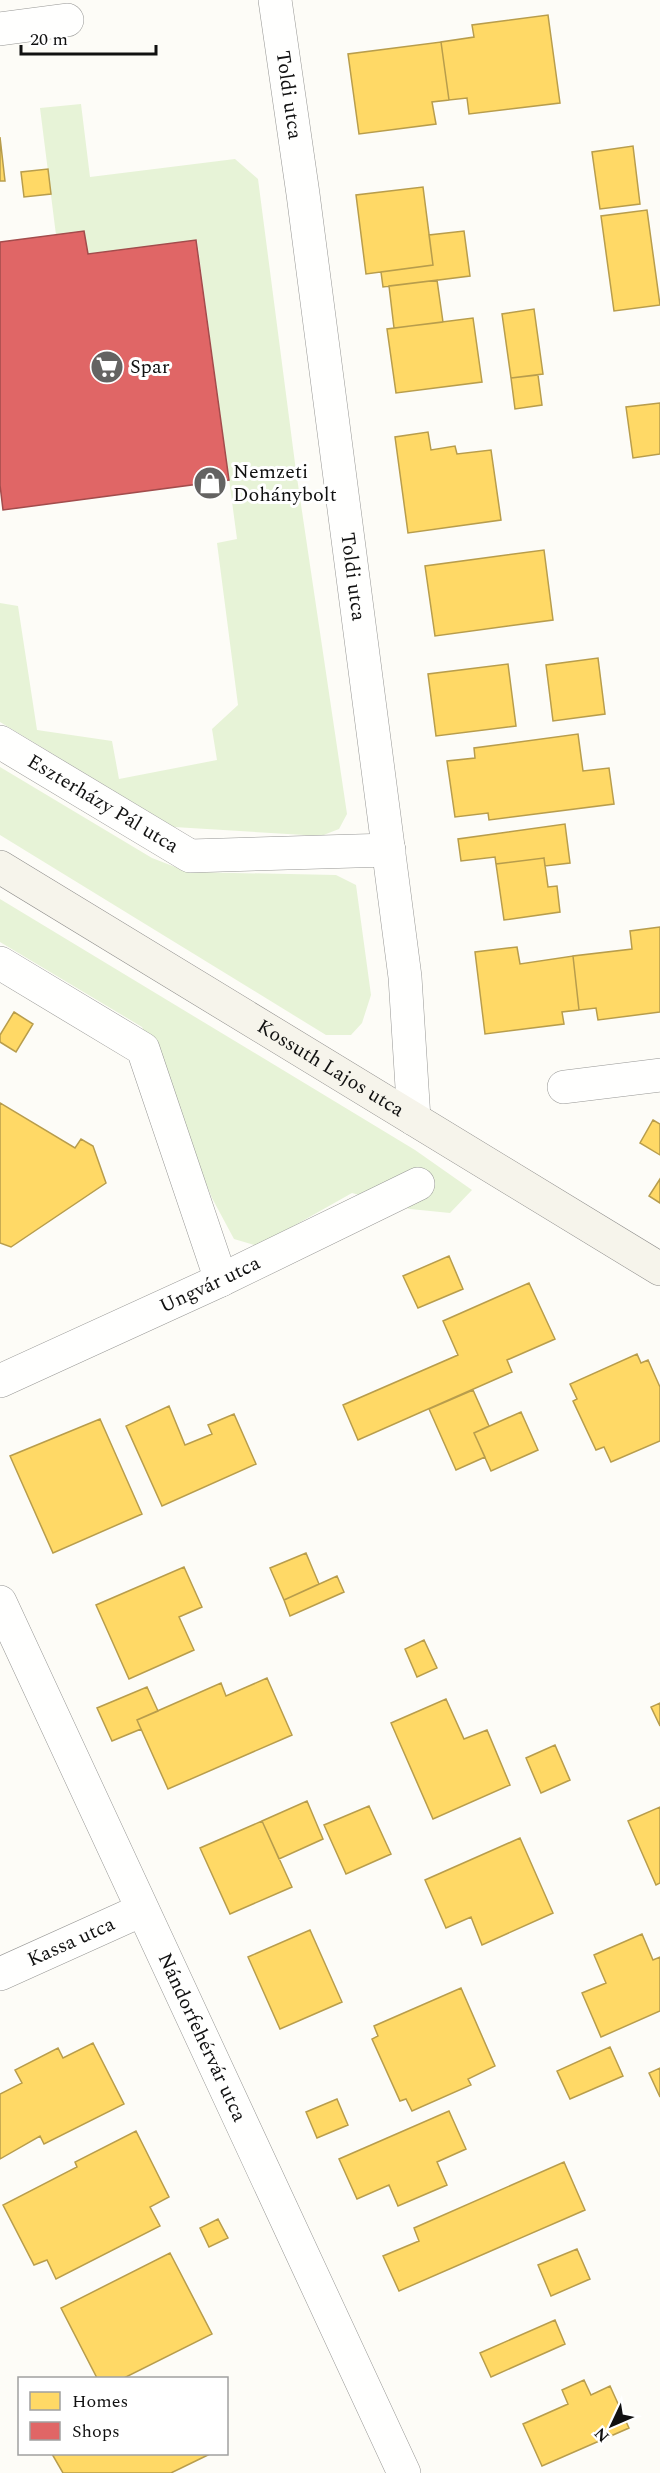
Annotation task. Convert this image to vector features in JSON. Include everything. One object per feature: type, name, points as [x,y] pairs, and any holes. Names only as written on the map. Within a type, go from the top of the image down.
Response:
[{"type":"street","name":"Toldi utca","points":[[275,0],[405,977],[414,1119]]},
{"type":"street","points":[[0,29],[67,20]]},
{"type":"street","name":"Eszterházy Pál utca","points":[[0,742],[190,856],[388,850]]},
{"type":"street","name":"Kossuth Lajos utca","points":[[0,867],[660,1269]]},
{"type":"street","points":[[0,963],[143,1049],[221,1280]]},
{"type":"street","points":[[564,1087],[660,1075]]},
{"type":"street","name":"Ungvár utca","points":[[0,1381],[221,1280],[418,1184]]},
{"type":"street","name":"Nándorfehérvár utca","points":[[0,1602],[397,2471]]},
{"type":"street","name":"Kassa utca","points":[[0,1974],[142,1910]]},
{"type":"green space","points":[[81,104],[90,177],[235,159],[258,179],[296,471],[347,814],[339,829],[321,836],[174,827],[0,722],[0,603],[18,606],[37,730],[112,741],[119,779],[217,760],[212,729],[238,705],[217,543],[237,539],[197,240],[88,254],[84,231],[56,235],[40,108]]},
{"type":"green space","points":[[0,767],[152,858],[188,872],[336,875],[356,885],[371,995],[362,1023],[351,1035],[326,1035],[0,835]]},
{"type":"green space","points":[[0,899],[415,1150],[472,1190],[450,1213],[410,1209],[352,1193],[258,1246],[234,1239],[212,1198],[142,1027],[0,942]]},
{"type":"building: Homes","points":[[548,15],[560,103],[469,114],[467,98],[449,100],[441,42],[474,37],[472,25]]},
{"type":"building: Homes","points":[[441,42],[449,100],[432,102],[436,124],[359,134],[348,54]]},
{"type":"building: Homes","points":[[0,137],[5,181],[0,181]]},
{"type":"building: Homes","points":[[633,146],[640,204],[600,209],[592,152]]},
{"type":"building: Homes","points":[[48,169],[51,194],[24,197],[21,172]]},
{"type":"building: Homes","points":[[423,187],[433,265],[366,274],[356,195]]},
{"type":"building: Homes","points":[[647,210],[660,305],[614,311],[601,216]]},
{"type":"building: Homes","points":[[464,231],[470,276],[383,287],[381,272],[433,265],[429,235]]},
{"type":"building: Homes","points":[[437,280],[443,322],[394,328],[389,286]]},
{"type":"building: Homes","points":[[534,309],[543,374],[511,378],[502,314]]},
{"type":"building: Homes","points":[[473,318],[482,382],[396,393],[387,329]]},
{"type":"building: Homes","points":[[538,375],[542,405],[515,409],[511,378]]},
{"type":"building: Homes","points":[[660,403],[660,454],[633,458],[626,407]]},
{"type":"building: Homes","points":[[428,432],[431,450],[455,446],[457,454],[491,450],[501,520],[408,533],[395,437]]},
{"type":"building: Homes","points":[[544,550],[553,620],[435,636],[425,566]]},
{"type":"building: Homes","points":[[598,658],[605,714],[553,721],[546,665]]},
{"type":"building: Homes","points":[[508,664],[516,726],[436,736],[428,674]]},
{"type":"building: Homes","points":[[578,734],[583,771],[609,768],[614,804],[489,820],[488,813],[455,817],[447,761],[475,758],[474,748]]},
{"type":"building: Homes","points":[[565,824],[570,863],[545,866],[544,858],[496,864],[495,857],[461,861],[458,839]]},
{"type":"building: Homes","points":[[544,858],[548,887],[557,886],[560,912],[504,920],[496,864]]},
{"type":"building: Homes","points":[[660,927],[660,1012],[598,1020],[596,1008],[579,1010],[573,956],[632,949],[630,931]]},
{"type":"building: Homes","points":[[517,947],[520,964],[573,956],[579,1010],[562,1012],[564,1024],[485,1034],[475,952]]},
{"type":"building: Homes","points":[[14,1012],[33,1024],[16,1052],[0,1042],[0,1035]]},
{"type":"building: Homes","points":[[0,1103],[75,1148],[81,1139],[93,1146],[106,1183],[11,1247],[0,1243]]},
{"type":"building: Homes","points":[[653,1120],[660,1124],[660,1155],[640,1143]]},
{"type":"building: Homes","points":[[660,1179],[660,1203],[649,1196]]},
{"type":"building: Homes","points":[[449,1256],[463,1289],[418,1308],[403,1276]]},
{"type":"building: Homes","points":[[529,1283],[555,1339],[507,1360],[512,1372],[358,1440],[343,1405],[458,1355],[443,1321]]},
{"type":"building: Homes","points":[[637,1354],[641,1363],[648,1360],[660,1387],[660,1441],[611,1462],[604,1447],[596,1450],[573,1401],[577,1399],[570,1384]]},
{"type":"building: Homes","points":[[473,1390],[489,1426],[474,1433],[485,1457],[456,1470],[429,1409]]},
{"type":"building: Homes","points":[[169,1406],[185,1445],[212,1434],[208,1425],[234,1414],[256,1464],[162,1506],[126,1426]]},
{"type":"building: Homes","points":[[521,1412],[538,1450],[491,1471],[474,1433]]},
{"type":"building: Homes","points":[[100,1419],[142,1514],[53,1553],[10,1456]]},
{"type":"building: Homes","points":[[306,1553],[319,1584],[284,1600],[270,1568]]},
{"type":"building: Homes","points":[[184,1567],[202,1607],[179,1617],[194,1650],[129,1679],[96,1605]]},
{"type":"building: Homes","points":[[337,1576],[344,1592],[290,1616],[284,1600]]},
{"type":"building: Homes","points":[[424,1640],[437,1668],[417,1677],[405,1649]]},
{"type":"building: Homes","points":[[267,1678],[292,1735],[168,1789],[137,1720],[221,1683],[226,1696]]},
{"type":"building: Homes","points":[[147,1687],[158,1711],[137,1720],[141,1729],[112,1741],[97,1708]]},
{"type":"building: Homes","points":[[446,1699],[464,1739],[487,1730],[510,1785],[433,1819],[391,1723]]},
{"type":"building: Homes","points":[[660,1703],[660,1726],[651,1707]]},
{"type":"building: Homes","points":[[555,1745],[570,1780],[541,1793],[526,1758]]},
{"type":"building: Homes","points":[[307,1801],[323,1839],[279,1859],[262,1821]]},
{"type":"building: Homes","points":[[369,1806],[391,1854],[346,1874],[324,1825]]},
{"type":"building: Homes","points":[[660,1807],[660,1883],[656,1885],[628,1821]]},
{"type":"building: Homes","points":[[262,1821],[292,1887],[230,1914],[200,1848]]},
{"type":"building: Homes","points":[[520,1838],[553,1913],[482,1945],[471,1917],[446,1928],[425,1880]]},
{"type":"building: Homes","points":[[310,1930],[342,2002],[280,2029],[248,1957]]},
{"type":"building: Homes","points":[[642,1934],[653,1960],[660,1957],[660,2011],[601,2037],[582,1993],[606,1983],[594,1955]]},
{"type":"building: Homes","points":[[461,1988],[495,2066],[468,2079],[471,2085],[412,2111],[406,2099],[400,2101],[372,2039],[378,2036],[374,2026]]},
{"type":"building: Homes","points":[[93,2043],[124,2104],[44,2144],[40,2136],[0,2159],[0,2094],[22,2083],[15,2070],[58,2048],[63,2058]]},
{"type":"building: Homes","points":[[610,2047],[623,2076],[570,2099],[557,2071]]},
{"type":"building: Homes","points":[[660,2068],[660,2097],[649,2073]]},
{"type":"building: Homes","points":[[337,2099],[348,2125],[317,2138],[306,2112]]},
{"type":"building: Homes","points":[[449,2111],[466,2149],[437,2162],[447,2185],[398,2206],[389,2185],[357,2199],[339,2159]]},
{"type":"building: Homes","points":[[136,2131],[169,2197],[150,2207],[160,2226],[56,2279],[47,2260],[34,2265],[3,2205],[77,2167],[75,2162]]},
{"type":"building: Homes","points":[[564,2162],[585,2210],[399,2291],[383,2256],[419,2241],[414,2228]]},
{"type":"building: Homes","points":[[218,2219],[228,2238],[209,2247],[200,2228]]},
{"type":"building: Homes","points":[[577,2249],[590,2279],[551,2296],[538,2265]]},
{"type":"building: Homes","points":[[170,2253],[212,2334],[126,2377],[96,2377],[61,2308]]},
{"type":"building: Homes","points":[[555,2320],[565,2344],[491,2377],[480,2353]]},
{"type":"building: Homes","points":[[584,2380],[591,2395],[610,2386],[629,2428],[542,2466],[523,2424],[568,2404],[562,2390]]},
{"type":"building: Homes","points":[[53,2455],[208,2455],[171,2473],[63,2473]]},
{"type":"building: Shops","name":"Spar","points":[[84,231],[88,254],[196,240],[229,480],[3,510],[0,485],[0,242]]},
{"type":"place","name":"Spar","points":[[107,367]]},
{"type":"place","name":"Nemzeti Dohánybolt","points":[[210,483]]}]
